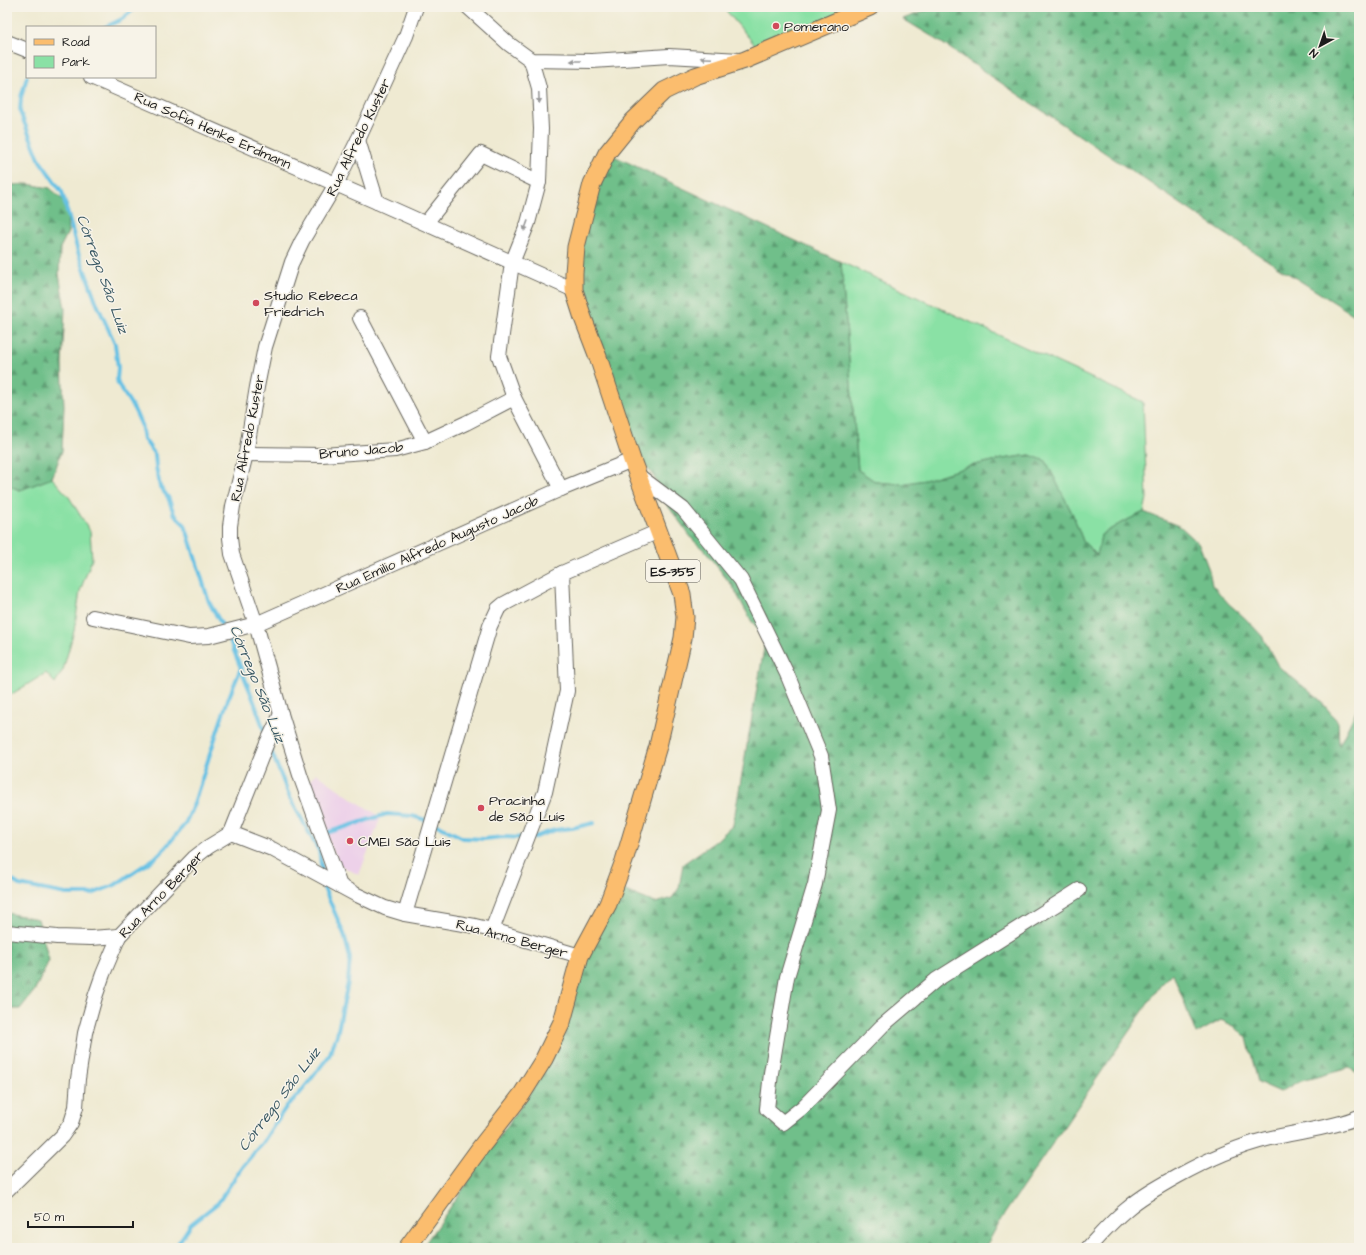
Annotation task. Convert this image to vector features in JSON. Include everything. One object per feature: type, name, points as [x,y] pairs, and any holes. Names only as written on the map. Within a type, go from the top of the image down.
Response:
[{"type":"main road","name":"ES-355","points":[[407,1248],[480,1148],[522,1094],[544,1059],[562,1022],[580,956],[608,904],[624,861],[658,746],[683,638],[685,617],[682,594],[632,460],[598,357],[582,318],[574,290],[576,247],[592,184],[607,153],[633,121],[664,90],[695,76],[745,60],[870,7]]},
{"type":"street","name":"Rua Alfredo Kuster","points":[[340,886],[301,778],[281,714],[256,624],[232,554],[230,538],[233,506],[246,454],[265,348],[292,262],[302,241],[336,184],[358,140],[406,36],[416,7]]},
{"type":"street","points":[[468,7],[509,44],[531,60],[592,61],[669,56],[745,60]]},
{"type":"street","points":[[7,42],[26,50]]},
{"type":"street","points":[[531,60],[539,88],[541,129],[539,182],[528,223],[512,263],[499,356],[514,398],[561,489]]},
{"type":"street","name":"Rua Sofia Henke Erdmann","points":[[93,78],[426,223],[574,290]]},
{"type":"street","points":[[358,140],[377,202]]},
{"type":"street","points":[[426,223],[481,154],[539,182]]},
{"type":"street","points":[[360,318],[425,442]]},
{"type":"street","name":"Bruno Jacob","points":[[246,454],[322,455],[395,450],[425,442],[514,398]]},
{"type":"street","name":"Rua Emilio Alfredo Augusto Jacob","points":[[94,618],[180,636],[194,637],[209,636],[256,624],[561,489],[632,460]]},
{"type":"street","points":[[638,476],[683,510],[741,580],[787,674],[821,756],[829,810],[815,884],[787,976],[771,1073],[767,1109],[783,1123],[803,1107],[882,1026],[936,980],[1079,890]]},
{"type":"street","points":[[405,914],[488,634],[498,609],[504,604],[562,573],[659,531]]},
{"type":"street","points":[[492,930],[545,792],[567,691],[562,573]]},
{"type":"street","points":[[231,833],[266,745],[281,714]]},
{"type":"street","name":"Rua Arno Berger","points":[[7,1190],[62,1136],[71,1123],[76,1106],[78,1078],[85,1033],[103,974],[119,936],[194,858],[208,847],[231,833],[272,849],[368,900],[405,914],[492,930],[580,956]]},
{"type":"street","points":[[7,932],[57,937],[91,938],[119,936]]},
{"type":"street","points":[[1088,1248],[1108,1226],[1127,1209],[1155,1189],[1201,1163],[1234,1149],[1268,1138],[1342,1124],[1359,1117]]},
{"type":"shaded area","name":"CMEI São Luis","points":[[316,773],[381,817],[359,875],[340,865],[303,789]]},
{"type":"green space","name":"Pomerano","points":[[723,7],[870,7],[755,45]]},
{"type":"green space","points":[[935,7],[1359,7],[1359,318],[1224,233],[933,37],[903,19]]},
{"type":"green space","points":[[614,156],[841,262],[858,470],[876,482],[901,484],[925,480],[970,466],[1002,459],[1030,455],[1046,461],[1073,515],[1083,541],[1097,556],[1101,535],[1144,512],[1181,527],[1199,544],[1209,570],[1212,585],[1262,636],[1278,666],[1320,700],[1338,722],[1339,746],[1359,705],[1359,1074],[1349,1068],[1298,1082],[1280,1092],[1258,1082],[1247,1038],[1234,1026],[1221,1020],[1196,1034],[1173,973],[1160,986],[1001,1219],[984,1248],[422,1248],[539,1080],[569,989],[623,890],[655,903],[672,898],[679,888],[683,864],[716,841],[733,825],[766,637],[752,622],[733,587],[705,551],[693,540],[669,507],[655,479],[625,433],[585,327],[577,256],[597,186]]},
{"type":"green space","points":[[7,181],[14,185],[27,184],[50,188],[67,204],[68,232],[60,248],[59,274],[65,309],[62,363],[64,406],[62,451],[52,478],[20,490],[7,485]]},
{"type":"green space","points":[[841,262],[1143,402],[1147,498],[1144,512],[1101,535],[1098,556],[1083,541],[1073,515],[1046,462],[1030,455],[970,466],[925,480],[901,484],[876,482],[858,470]]},
{"type":"green space","points":[[52,478],[69,497],[90,531],[92,559],[80,591],[74,631],[63,670],[55,683],[46,673],[7,697],[7,485],[20,490]]},
{"type":"green space","points":[[7,913],[38,919],[49,960],[35,990],[20,1009],[7,1009]]},
{"type":"waterway","name":"Córrego São Luiz","points":[[107,26],[122,19],[137,7]]},
{"type":"waterway","name":"Córrego São Luiz","points":[[27,78],[21,97],[20,112],[40,161],[62,192],[78,252],[97,304],[115,344],[118,384],[134,409],[141,424],[144,439],[155,455],[160,487],[168,497],[174,514],[185,525],[209,602],[229,638],[266,736]]},
{"type":"waterway","points":[[7,877],[19,885],[66,894],[92,894],[115,885],[155,858],[185,824],[193,806],[227,702],[241,668]]},
{"type":"waterway","name":"Córrego São Luiz","points":[[270,748],[290,798],[319,851],[322,871]]},
{"type":"waterway","points":[[323,834],[387,814],[412,816],[429,821]]},
{"type":"waterway","points":[[532,838],[555,830],[594,823]]},
{"type":"waterway","points":[[435,824],[463,838],[525,838]]},
{"type":"waterway","name":"Córrego São Luiz","points":[[175,1248],[191,1224],[218,1203],[242,1167],[263,1142],[286,1107],[300,1093],[329,1056],[337,1035],[348,982],[350,958],[344,934],[324,888],[323,880]]},
{"type":"place","name":"Pomerano","points":[[776,26]]},
{"type":"place","name":"Studio Rebeca Friedrich","points":[[256,303]]},
{"type":"place","name":"Pracinha de São Luís","points":[[481,808]]},
{"type":"place","name":"CMEI São Luis","points":[[350,841]]}]
